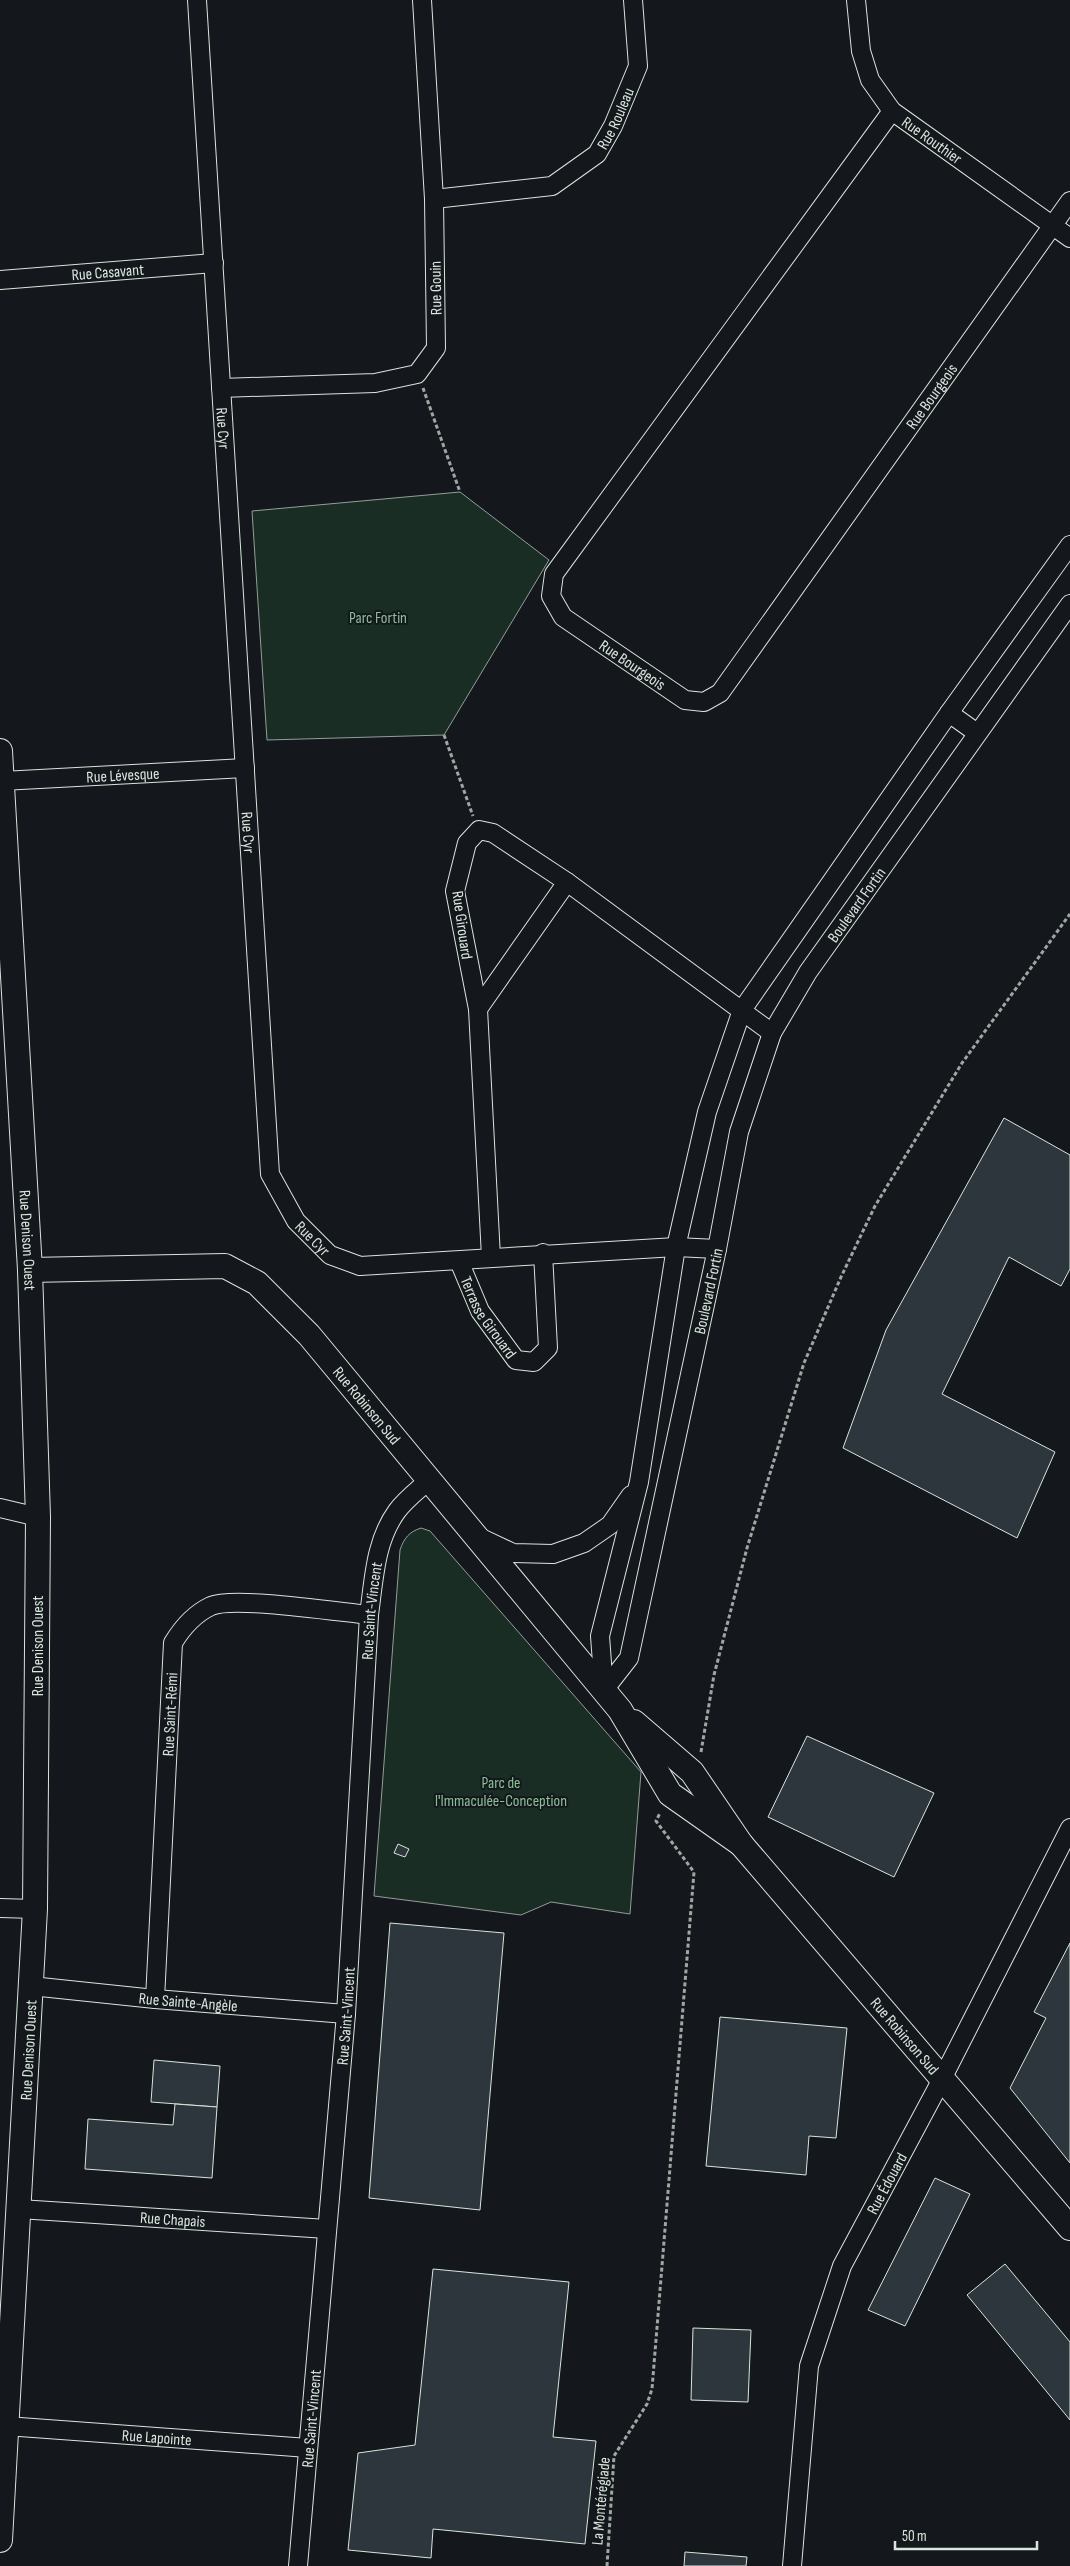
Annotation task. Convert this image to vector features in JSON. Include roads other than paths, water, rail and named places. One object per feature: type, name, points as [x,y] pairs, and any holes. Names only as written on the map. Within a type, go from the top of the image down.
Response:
[{"type":"street","name":"Rue Cyr","points":[[197,0],[270,1174],[296,1221],[330,1255],[360,1266],[458,1261],[543,1253],[676,1247],[717,1249]]},
{"type":"street","name":"Rue Gouin","points":[[221,388],[375,383],[417,374],[436,348],[434,199],[422,0]]},
{"type":"street","name":"Rue Rouleau","points":[[434,199],[552,186],[597,154],[613,126],[638,66],[633,0]]},
{"type":"street","name":"Rue Routhier","points":[[856,0],[861,51],[870,80],[892,110],[1070,238]]},
{"type":"street","name":"Rue Bourgeois","points":[[892,110],[554,574],[551,596],[563,617],[685,700],[704,702],[720,693],[1070,201]]},
{"type":"street","name":"Rue Casavant","points":[[0,280],[214,263]]},
{"type":"street","name":"Boulevard Fortin","points":[[604,1690],[600,1636],[639,1482],[676,1247],[707,1112],[742,1010],[949,713],[1070,545]]},
{"type":"street","name":"Boulevard Fortin","points":[[604,1690],[629,1658],[717,1249],[739,1132],[772,1033],[808,972],[1070,604]]},
{"type":"street","points":[[949,713],[977,733]]},
{"type":"street","name":"Rue Denison Ouest","points":[[0,750],[30,1270],[38,1517],[36,1909],[19,2209],[3,2421],[0,2540]]},
{"type":"street","name":"Rue Lévesque","points":[[2,781],[245,768]]},
{"type":"street","name":"Rue Girouard","points":[[491,1257],[478,1008],[455,892],[467,843],[479,830],[493,833],[567,882]]},
{"type":"street","points":[[478,1008],[567,882],[772,1033]]},
{"type":"street","name":"Terrasse Girouard","points":[[458,1261],[480,1311],[516,1360],[534,1362],[548,1348],[543,1253]]},
{"type":"street","name":"Rue Robinson Sud","points":[[30,1270],[225,1266],[257,1283],[309,1335],[428,1481],[620,1710],[692,1772],[741,1844],[1070,2228]]},
{"type":"street","name":"Rue Saint-Vincent","points":[[298,2566],[346,2014],[369,1615],[377,1555],[386,1530],[398,1510],[428,1481]]},
{"type":"street","name":"Boulevard Fortin","points":[[475,1535],[513,1553],[553,1554],[584,1544],[610,1526],[639,1482]]},
{"type":"street","points":[[0,1508],[38,1517]]},
{"type":"street","name":"Rue Saint-Rémi","points":[[155,1999],[173,1643],[183,1625],[211,1606],[236,1602],[369,1615]]},
{"type":"street","name":"Rue Édouard","points":[[792,2566],[808,2366],[842,2266],[942,2079],[1070,1828]]},
{"type":"street","points":[[0,1908],[36,1909]]},
{"type":"street","name":"Rue Sainte-Angèle","points":[[31,1986],[155,1999],[346,2014]]},
{"type":"street","name":"Rue Chapais","points":[[19,2209],[327,2229]]},
{"type":"street","name":"Rue Lapointe","points":[[3,2421],[308,2448]]},
{"type":"park label","name":"Parc Fortin","points":[[378,617]]},
{"type":"park label","name":"Parc de l'Immaculée-Conception","points":[[501,1791]]}]
